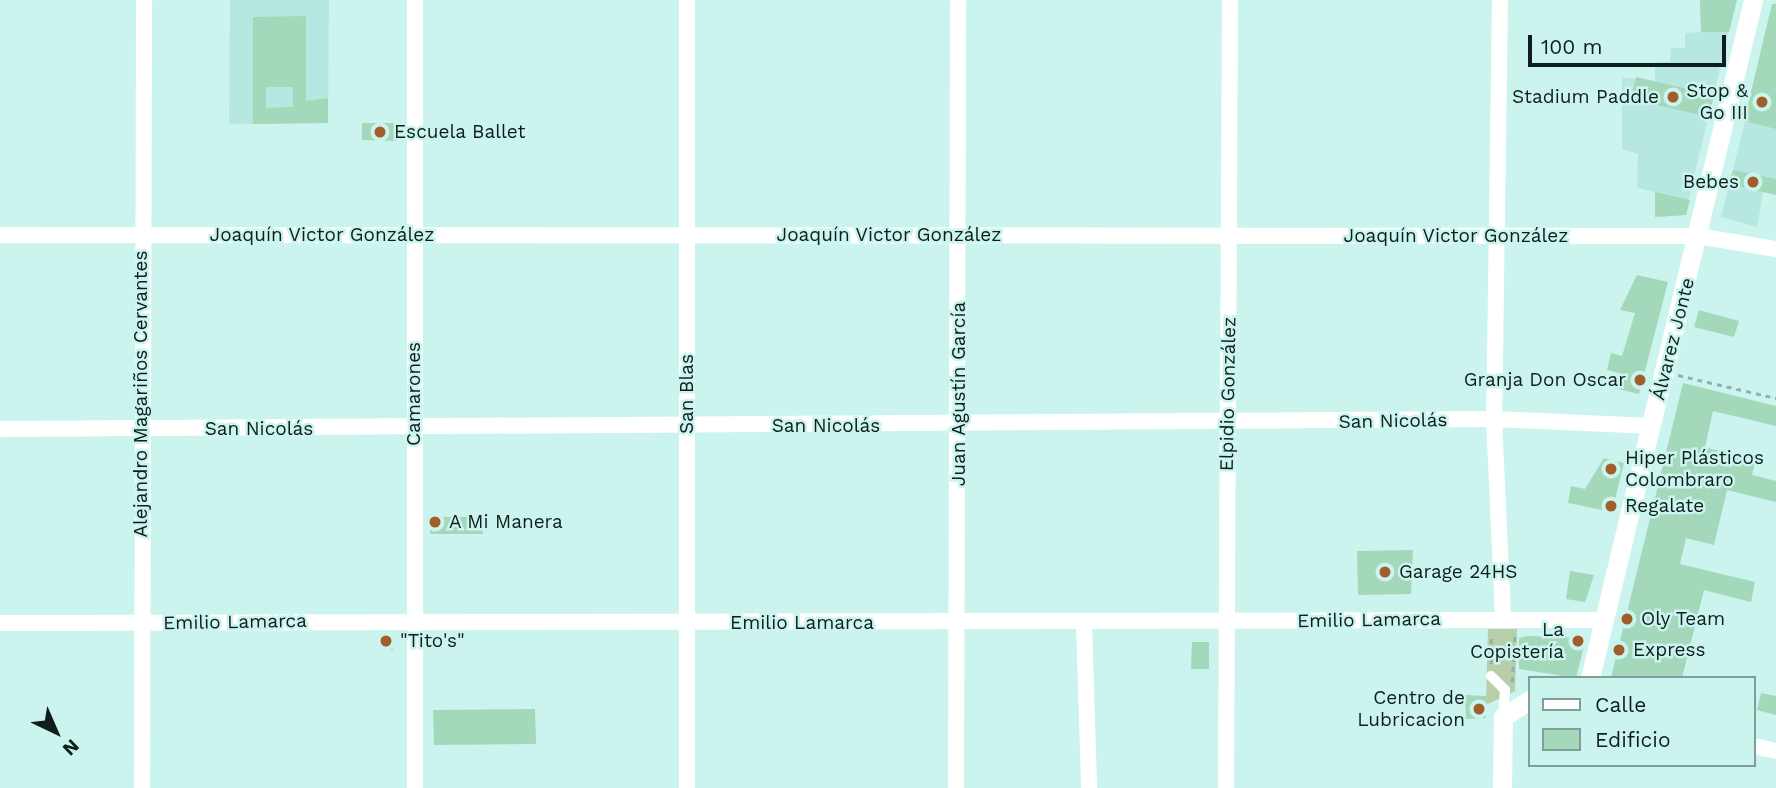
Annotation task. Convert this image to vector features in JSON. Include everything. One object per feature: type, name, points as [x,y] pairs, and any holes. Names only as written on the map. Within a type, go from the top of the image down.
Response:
[{"type":"street","name":"Alejandro Magariños Cervantes","points":[[142,788],[140,429],[144,0]]},
{"type":"street","name":"Camarones","points":[[415,0],[415,788]]},
{"type":"street","name":"San Blas","points":[[687,0],[687,788]]},
{"type":"street","name":"Juan Agustín García","points":[[956,788],[961,624],[958,0]]},
{"type":"street","name":"Elpidio González","points":[[1226,788],[1230,0]]},
{"type":"street","points":[[1500,0],[1500,235],[1494,419],[1510,619]]},
{"type":"street","name":"Álvarez Jonte","points":[[1590,676],[1753,0]]},
{"type":"street","name":"Joaquín Victor González","points":[[0,236],[1698,236],[1776,249]]},
{"type":"street","name":"San Nicolás","points":[[0,429],[1227,425],[1494,419],[1652,426]]},
{"type":"street","name":"Emilio Lamarca","points":[[0,623],[414,620],[1084,625],[1227,621],[1603,620]]},
{"type":"street","points":[[1084,625],[1089,788]]},
{"type":"street","points":[[1491,676],[1505,690],[1502,788]]},
{"type":"street","points":[[1503,717],[1528,701]]},
{"type":"street","points":[[1755,746],[1776,751]]},
{"type":"path","points":[[1664,372],[1776,398]]},
{"type":"path","points":[[1491,676],[1491,636],[1510,619]]},
{"type":"path","points":[[1505,690],[1513,680],[1510,619]]},
{"type":"shaded area","points":[[230,0],[329,0],[328,123],[229,124]]},
{"type":"shaded area","points":[[1700,0],[1736,0],[1685,215],[1655,217],[1655,192],[1637,188],[1638,154],[1622,149],[1622,77],[1655,82],[1655,62],[1670,62],[1671,48],[1685,48],[1685,33],[1701,32]]},
{"type":"shaded area","points":[[1776,0],[1776,195],[1763,192],[1757,227],[1721,217]]},
{"type":"green space","points":[[1488,629],[1517,629],[1515,691],[1486,705]]},
{"type":"building","points":[[1700,0],[1737,0],[1729,32],[1701,32]]},
{"type":"building","points":[[1772,4],[1776,4],[1776,129],[1744,121]]},
{"type":"building","points":[[306,16],[306,101],[328,98],[328,123],[253,124],[253,17]],"holes":[[[266,87],[293,87],[293,107],[266,108]]]},
{"type":"building","name":"Stadium Paddle","points":[[1636,77],[1714,95],[1709,117],[1631,99]]},
{"type":"building","name":"Escuela Ballet","points":[[362,123],[398,123],[397,141],[362,140]]},
{"type":"building","name":"Bebes","points":[[1733,170],[1776,179],[1776,195],[1729,184]]},
{"type":"building","points":[[1655,192],[1690,200],[1686,215],[1655,217]]},
{"type":"building","points":[[1637,275],[1668,282],[1639,394],[1614,388],[1618,373],[1607,370],[1611,353],[1622,356],[1635,313],[1620,310]]},
{"type":"building","points":[[1699,310],[1739,321],[1734,337],[1694,327]]},
{"type":"building","points":[[1683,383],[1776,406],[1776,426],[1713,411],[1705,447],[1755,462],[1752,475],[1776,481],[1776,502],[1727,490],[1714,545],[1686,538],[1680,564],[1755,582],[1751,602],[1704,590],[1682,676],[1611,676]]},
{"type":"building","points":[[1604,458],[1624,463],[1612,512],[1568,503],[1571,486],[1585,489]]},
{"type":"building","points":[[430,517],[483,517],[483,534],[430,534]]},
{"type":"building","name":"Garage 24HS","points":[[1413,550],[1411,594],[1358,595],[1357,551]]},
{"type":"building","points":[[1570,571],[1594,575],[1585,602],[1566,599]]},
{"type":"building","name":"\"Tito's\"","points":[[379,637],[389,637],[393,651],[379,646]]},
{"type":"building","points":[[1519,638],[1586,638],[1576,676],[1519,669]]},
{"type":"building","points":[[1192,642],[1209,642],[1209,669],[1191,669]]},
{"type":"building","points":[[1761,693],[1776,696],[1776,715],[1757,710]]},
{"type":"building","points":[[1465,695],[1486,696],[1486,718],[1466,719]]},
{"type":"building","points":[[535,709],[536,744],[434,745],[433,710]]},
{"type":"place","name":"Stadium Paddle","points":[[1673,97]]},
{"type":"place","name":"Stop & Go III","points":[[1762,102]]},
{"type":"place","name":"Escuela Ballet","points":[[380,132]]},
{"type":"place","name":"Bebes","points":[[1753,182]]},
{"type":"place","name":"Granja Don Oscar","points":[[1640,380]]},
{"type":"place","name":"Hiper Plásticos Colombraro","points":[[1611,469]]},
{"type":"place","name":"Regalate","points":[[1611,506]]},
{"type":"place","name":"A Mi Manera","points":[[435,522]]},
{"type":"place","name":"Garage 24HS","points":[[1385,572]]},
{"type":"place","name":"Oly Team","points":[[1627,619]]},
{"type":"place","name":"\"Tito's\"","points":[[386,641]]},
{"type":"place","name":"La Copistería","points":[[1578,641]]},
{"type":"place","name":"Express","points":[[1619,650]]},
{"type":"place","name":"Centro de Lubricacion","points":[[1479,709]]}]
